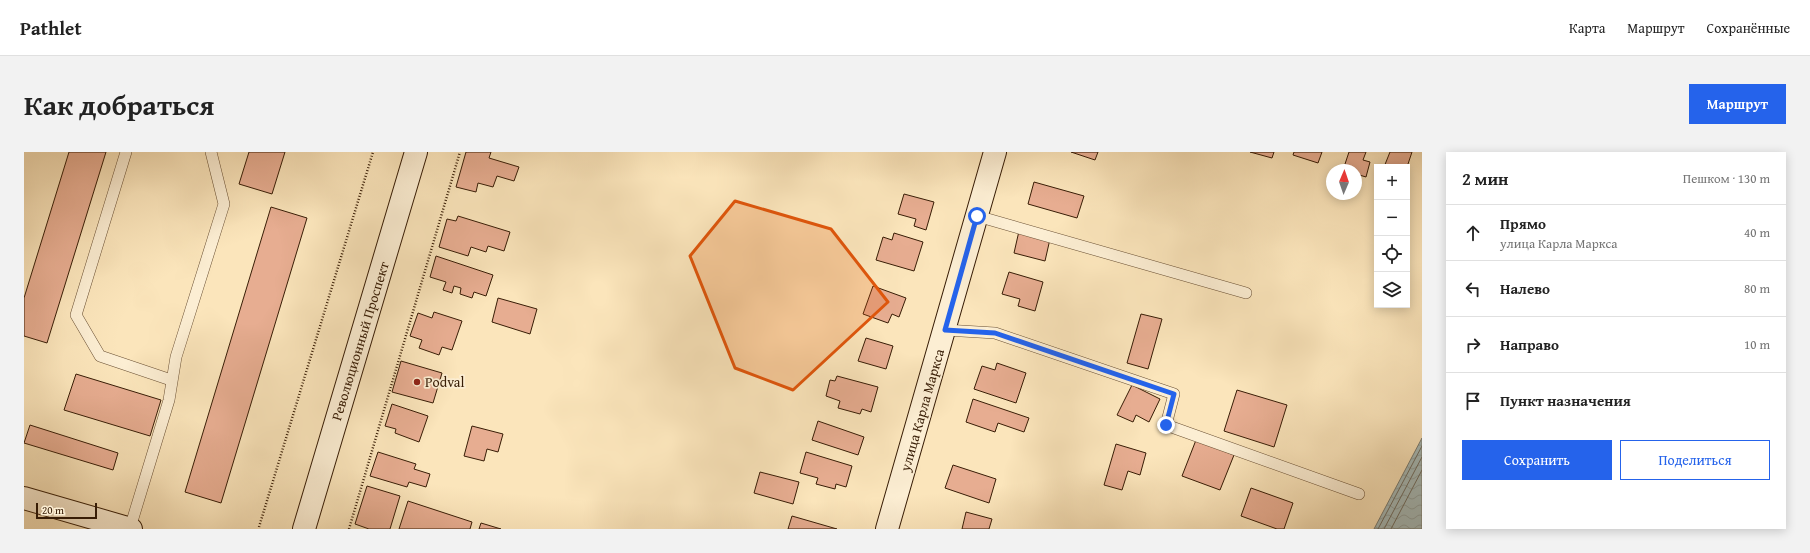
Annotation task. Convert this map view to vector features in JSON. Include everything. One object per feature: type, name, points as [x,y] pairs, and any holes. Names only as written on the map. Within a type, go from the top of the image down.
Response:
[{"type":"street","name":"Революционный Проспект","points":[[304,529],[416,152]]},
{"type":"street","name":"улица Карла Маркса","points":[[887,529],[995,152]]},
{"type":"street","points":[[24,498],[130,529]]},
{"type":"lane","points":[[126,152],[76,315],[100,356],[171,380]]},
{"type":"lane","points":[[130,529],[169,400],[176,356],[224,204],[211,152]]},
{"type":"lane","points":[[977,216],[1246,293]]},
{"type":"lane","points":[[945,330],[995,333],[1174,394],[1166,425],[1358,494]]},
{"type":"path","points":[[259,527],[373,152]]},
{"type":"path","points":[[349,529],[460,152]]},
{"type":"highlighted area","points":[[735,201],[831,229],[888,302],[793,390],[735,368],[690,256]]},
{"type":"water","points":[[1422,438],[1422,529],[1374,529]]},
{"type":"building","points":[[69,152],[106,152],[47,343],[24,336],[24,298]]},
{"type":"building","points":[[249,152],[285,152],[272,194],[239,184]]},
{"type":"building","points":[[466,152],[491,152],[489,158],[519,167],[514,181],[497,176],[493,187],[478,183],[476,192],[456,187]]},
{"type":"building","points":[[1071,152],[1098,152],[1095,160]]},
{"type":"building","points":[[1250,152],[1274,152],[1272,158]]},
{"type":"building","points":[[1294,152],[1322,152],[1318,163],[1293,155]]},
{"type":"building","points":[[1349,152],[1366,152],[1363,160],[1370,162],[1366,177],[1362,176],[1362,164],[1345,164]]},
{"type":"building","points":[[1390,152],[1412,152],[1408,164],[1385,164]]},
{"type":"building","points":[[1034,182],[1084,196],[1077,218],[1028,204]]},
{"type":"building","points":[[904,194],[934,202],[926,230],[914,226],[916,219],[898,214]]},
{"type":"building","points":[[271,207],[307,218],[221,503],[185,492]]},
{"type":"building","points":[[458,216],[510,232],[504,251],[488,246],[486,252],[471,247],[468,256],[439,247],[447,219],[456,221]]},
{"type":"building","points":[[1019,231],[1050,239],[1045,261],[1014,253]]},
{"type":"building","points":[[894,233],[923,242],[914,271],[876,260],[883,237],[892,240]]},
{"type":"building","points":[[436,256],[493,275],[486,296],[474,292],[472,298],[460,294],[461,288],[454,286],[452,293],[443,290],[446,282],[430,277]]},
{"type":"building","points":[[1009,272],[1043,282],[1035,311],[1018,306],[1020,299],[1002,294]]},
{"type":"building","points":[[873,286],[906,298],[899,317],[892,314],[888,323],[863,314]]},
{"type":"building","points":[[498,298],[537,309],[530,334],[492,322]]},
{"type":"building","points":[[434,312],[462,321],[452,350],[442,347],[439,355],[419,348],[422,340],[410,336],[418,313],[432,318]]},
{"type":"building","points":[[1141,314],[1162,319],[1148,369],[1127,363]]},
{"type":"building","points":[[866,338],[893,346],[886,369],[858,361]]},
{"type":"building","name":"Podval","points":[[401,361],[442,373],[433,403],[392,392]]},
{"type":"building","points":[[997,363],[1026,373],[1016,403],[974,389],[982,366],[995,370]]},
{"type":"building","points":[[76,374],[161,400],[150,436],[64,410]]},
{"type":"building","points":[[837,376],[878,387],[871,412],[862,409],[860,414],[838,408],[840,401],[826,396],[830,380],[835,381]]},
{"type":"building","points":[[1132,385],[1160,399],[1149,422],[1136,415],[1133,422],[1117,415]]},
{"type":"building","points":[[1237,390],[1287,405],[1274,447],[1224,431]]},
{"type":"building","points":[[973,399],[1029,418],[1024,432],[998,423],[995,432],[966,422]]},
{"type":"building","points":[[392,404],[428,416],[419,442],[395,433],[396,429],[385,426]]},
{"type":"building","points":[[818,421],[864,437],[858,455],[812,440]]},
{"type":"building","points":[[30,425],[118,453],[113,470],[24,443]]},
{"type":"building","points":[[472,426],[503,434],[498,452],[487,449],[484,461],[464,456]]},
{"type":"building","points":[[1196,440],[1234,455],[1220,490],[1182,476]]},
{"type":"building","points":[[1116,444],[1146,453],[1140,475],[1128,471],[1122,490],[1104,485]]},
{"type":"building","points":[[378,452],[416,464],[414,469],[430,474],[426,487],[409,482],[407,487],[370,476]]},
{"type":"building","points":[[806,452],[852,466],[846,487],[836,484],[835,489],[816,484],[818,478],[800,473]]},
{"type":"building","points":[[953,465],[996,479],[989,503],[945,488]]},
{"type":"building","points":[[760,472],[799,482],[793,504],[754,493]]},
{"type":"building","points":[[367,486],[400,496],[390,529],[369,529],[355,524]]},
{"type":"building","points":[[1251,488],[1293,503],[1284,529],[1277,529],[1241,516]]},
{"type":"building","points":[[408,501],[472,522],[470,529],[399,529]]},
{"type":"building","points":[[966,512],[992,519],[989,529],[962,529]]},
{"type":"building","points":[[792,516],[837,529],[788,529]]},
{"type":"building","points":[[481,523],[501,529],[479,529]]},
{"type":"place","name":"Podval","points":[[417,382]]},
{"type":"route","points":[[977,216],[945,330],[995,333],[1174,394],[1166,425]]}]
